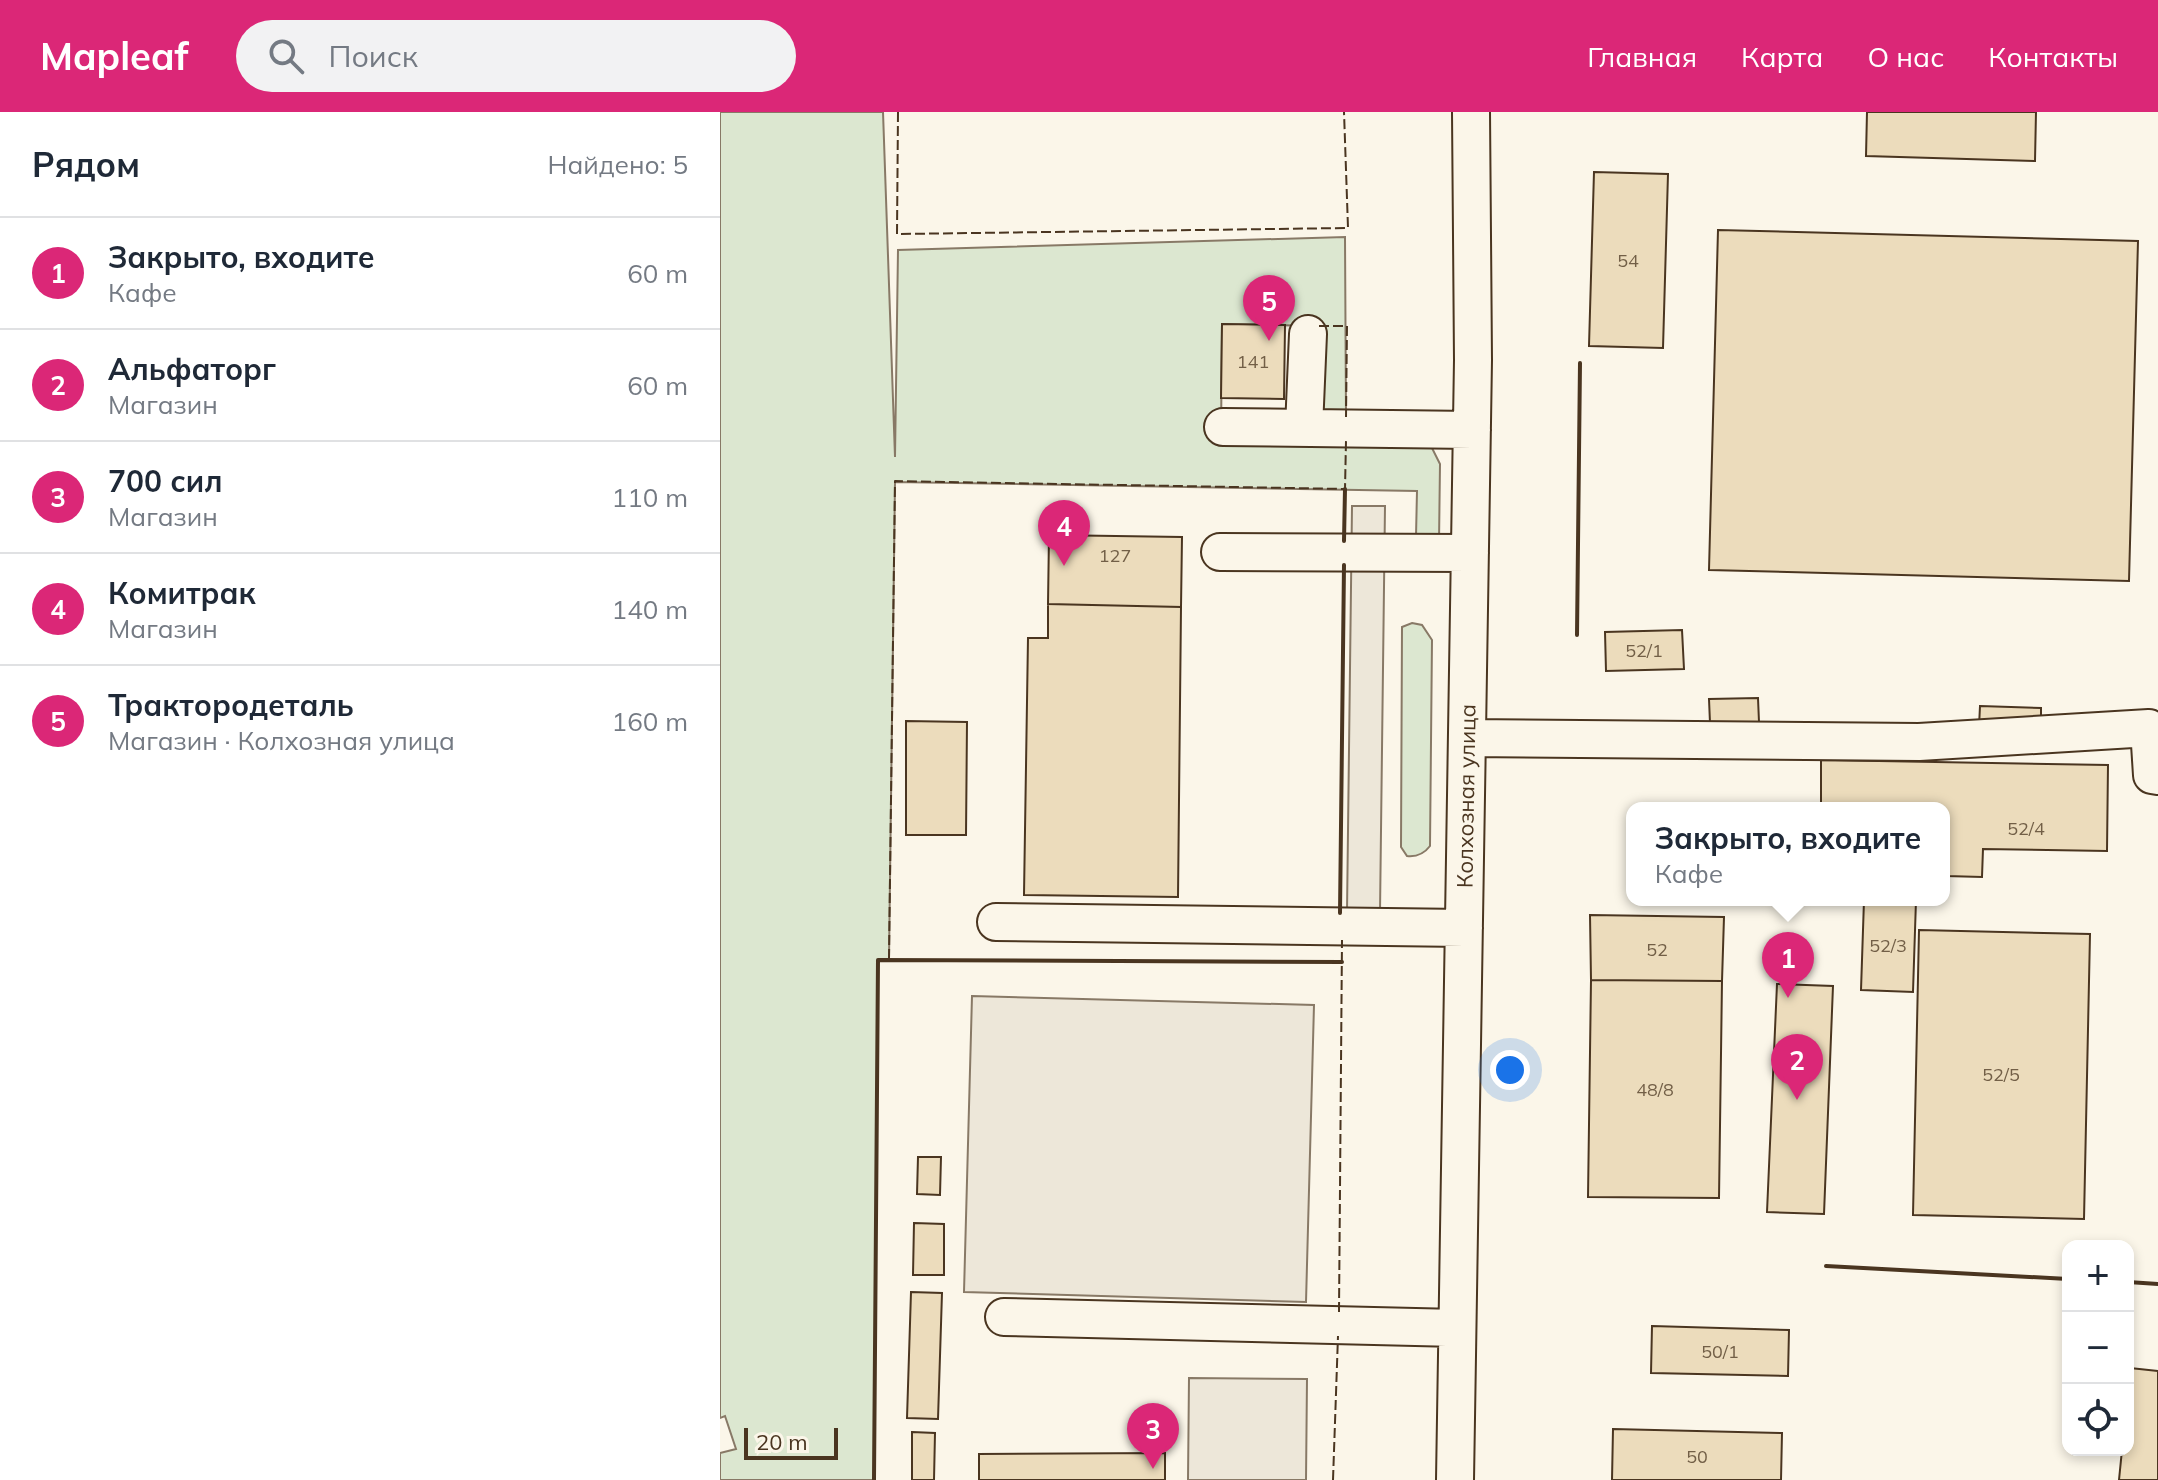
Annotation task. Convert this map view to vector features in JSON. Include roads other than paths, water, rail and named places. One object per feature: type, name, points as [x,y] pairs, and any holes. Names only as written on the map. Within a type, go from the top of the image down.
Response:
[{"type":"street","name":"Колхозная улица","points":[[1455,1480],[1472,430],[1471,112]]},
{"type":"street","points":[[1304,428],[1308,334]]},
{"type":"street","points":[[1223,427],[1472,430]]},
{"type":"street","points":[[1220,552],[1470,553]]},
{"type":"street","points":[[1467,738],[1919,742],[2149,728],[2152,775],[2158,776]]},
{"type":"street","points":[[996,922],[1464,928]]},
{"type":"street","points":[[1004,1317],[1457,1328]]},
{"type":"place","name":"Трактородеталь","points":[[1269,341]]},
{"type":"place","name":"Комитрак","points":[[1064,566]]},
{"type":"place","name":"Закрыто, входите","points":[[1788,998]]},
{"type":"place","name":"Альфаторг","points":[[1797,1100]]},
{"type":"place","name":"700 сил","points":[[1153,1469]]}]
